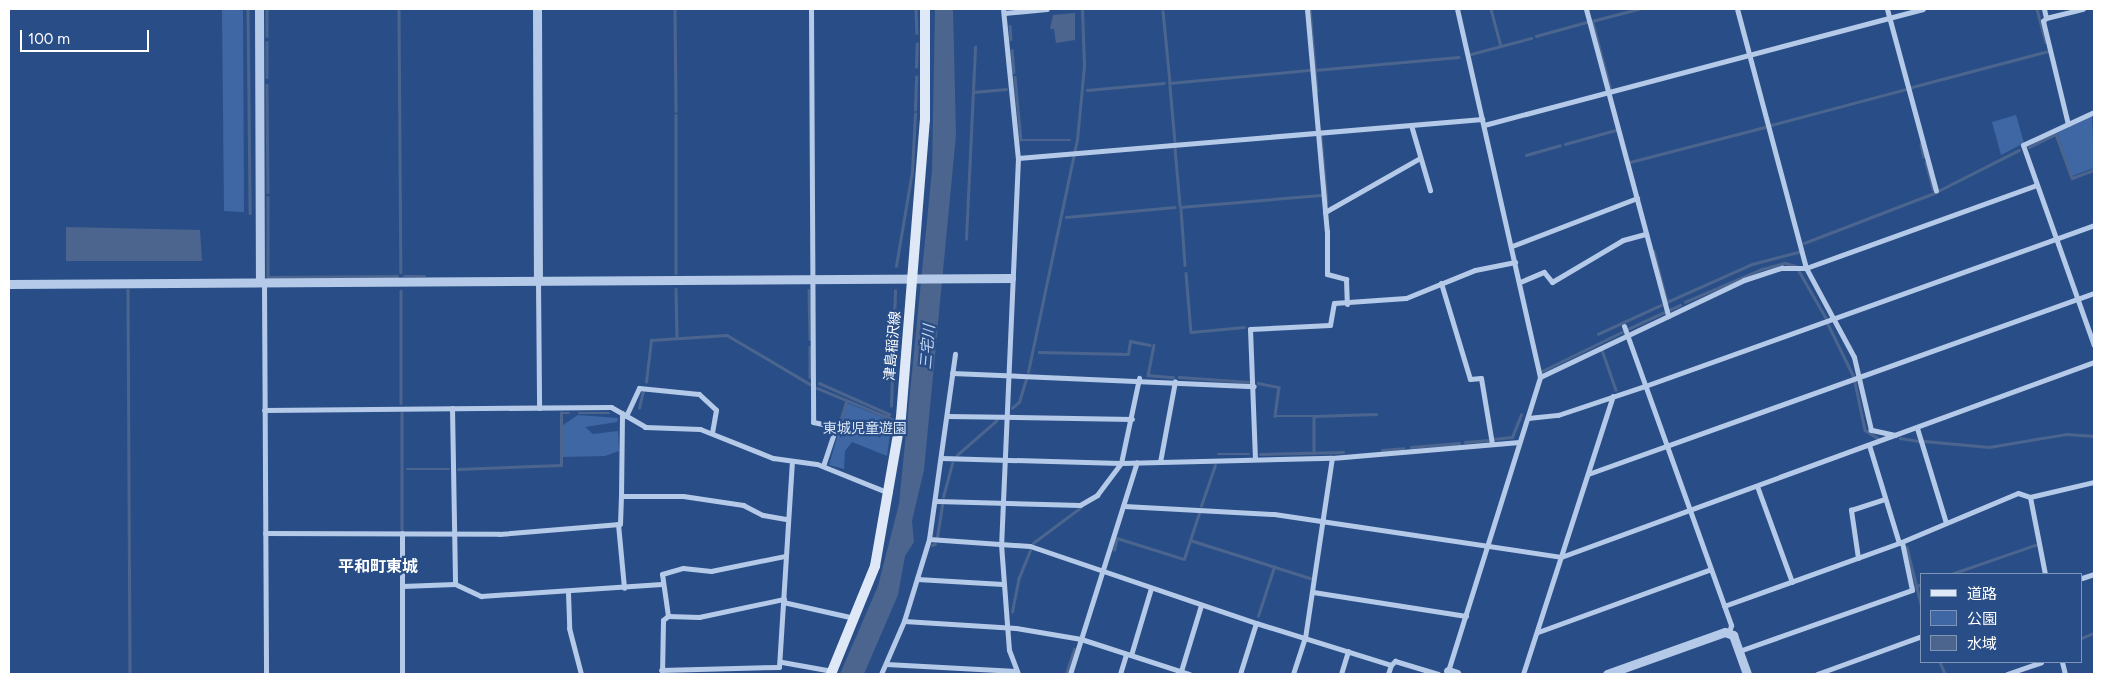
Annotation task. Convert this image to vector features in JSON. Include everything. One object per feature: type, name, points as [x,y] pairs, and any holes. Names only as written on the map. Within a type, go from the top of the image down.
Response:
[{"type":"main road","name":"津島稲沢線","points":[[831,673],[875,566],[890,493],[915,278],[926,120],[925,9]]},
{"type":"street","points":[[259,9],[266,674]]},
{"type":"street","points":[[537,9],[539,408]]},
{"type":"street","points":[[810,9],[813,422],[836,428],[823,466]]},
{"type":"street","points":[[886,664],[1017,673],[1008,627],[1001,544],[1009,374],[1011,278],[1018,158],[1004,11],[1046,9]]},
{"type":"street","points":[[1307,9],[1325,212],[1327,274],[1346,279],[1347,304]]},
{"type":"street","points":[[1457,9],[1512,246],[1540,377],[1448,673],[1457,674]]},
{"type":"street","points":[[1586,9],[1668,316]]},
{"type":"street","points":[[1737,9],[1806,268],[1833,318],[1860,377],[1871,430],[1897,435]]},
{"type":"street","points":[[1887,9],[1936,190]]},
{"type":"street","points":[[1484,126],[1923,9]]},
{"type":"street","points":[[2044,9],[2046,18],[2043,21],[2068,124]]},
{"type":"street","points":[[2046,18],[2083,9]]},
{"type":"street","points":[[2094,112],[2023,145],[2094,345]]},
{"type":"street","points":[[1018,158],[1482,119]]},
{"type":"street","points":[[1411,125],[1430,190]]},
{"type":"street","points":[[1325,212],[1420,158]]},
{"type":"street","points":[[1540,377],[1668,316],[1767,272],[1806,268],[2037,185]]},
{"type":"street","points":[[1512,246],[1637,198]]},
{"type":"street","points":[[1528,418],[1558,415],[1644,386],[2094,225]]},
{"type":"street","points":[[1520,282],[1544,272],[1552,282],[1622,240],[1646,234]]},
{"type":"street","points":[[1255,459],[1254,386],[1250,329],[1330,326],[1334,303],[1347,304],[1406,298],[1441,284],[1515,262]]},
{"type":"street","points":[[9,284],[1011,278]]},
{"type":"street","points":[[1441,284],[1470,379],[1481,378],[1492,444]]},
{"type":"street","points":[[1588,474],[2094,293]]},
{"type":"street","points":[[1624,326],[1724,606],[1729,633],[1739,651],[1747,674]]},
{"type":"street","points":[[881,674],[904,621],[929,539],[936,501],[955,354]]},
{"type":"street","points":[[1124,506],[1274,514],[1488,548],[1561,557],[2094,362]]},
{"type":"street","points":[[952,373],[1139,378],[1254,386]]},
{"type":"street","points":[[936,501],[1080,505],[1109,483],[1121,463],[1132,419],[1139,378]]},
{"type":"street","points":[[1160,462],[1175,381]]},
{"type":"street","points":[[624,588],[618,524],[624,415],[640,388],[699,394],[716,410],[712,433]]},
{"type":"street","points":[[1523,674],[1613,396]]},
{"type":"street","points":[[264,410],[611,407],[645,427],[712,433],[792,463],[823,466],[890,493]]},
{"type":"street","points":[[452,408],[455,584]]},
{"type":"street","points":[[947,416],[1132,419]]},
{"type":"street","points":[[1917,428],[1946,523]]},
{"type":"street","points":[[941,458],[1121,463],[1332,458],[1520,442]]},
{"type":"street","points":[[1739,651],[1912,590],[1901,542],[1884,499],[1869,445]]},
{"type":"street","points":[[1293,674],[1306,638],[1332,458]]},
{"type":"street","points":[[1070,674],[1137,462]]},
{"type":"street","points":[[792,463],[786,519],[786,556],[784,600],[782,662],[779,667],[761,671],[662,672],[663,620],[668,616],[699,617],[784,600],[855,618]]},
{"type":"street","points":[[1724,606],[1901,542],[2018,492],[2030,497],[2094,482]]},
{"type":"street","points":[[1757,486],[1792,582]]},
{"type":"street","points":[[621,496],[683,496],[743,505],[786,519]]},
{"type":"street","points":[[2030,497],[2045,573]]},
{"type":"street","points":[[1858,558],[1851,510],[1884,499]]},
{"type":"street","points":[[265,533],[453,532],[618,524]]},
{"type":"street","points":[[402,533],[402,674]]},
{"type":"street","points":[[929,539],[1030,546],[1102,573],[1391,665]]},
{"type":"street","points":[[668,616],[662,574],[683,568],[711,571],[786,556]]},
{"type":"street","points":[[1538,632],[1711,569]]},
{"type":"street","points":[[917,579],[1004,584]]},
{"type":"street","points":[[402,586],[455,584],[481,596],[568,592],[662,584]]},
{"type":"street","points":[[1120,674],[1152,588]]},
{"type":"street","points":[[568,592],[569,628],[580,674]]},
{"type":"street","points":[[1313,592],[1466,616]]},
{"type":"street","points":[[1180,671],[1201,604]]},
{"type":"street","points":[[904,621],[1008,627],[1081,639],[1189,674]]},
{"type":"street","points":[[1240,674],[1256,622]]},
{"type":"street","points":[[1607,674],[1729,633]]},
{"type":"street","points":[[1817,674],[1920,637]]},
{"type":"street","points":[[1341,674],[1348,652]]},
{"type":"street","points":[[1388,674],[1395,660],[1438,674]]},
{"type":"street","points":[[782,662],[831,673]]},
{"type":"street","points":[[2007,674],[2038,663]]},
{"type":"green space","points":[[222,9],[243,9],[244,212],[224,211]]},
{"type":"green space","points":[[2016,115],[2024,143],[2001,155],[1992,122]]},
{"type":"green space","points":[[2092,116],[2094,168],[2072,176],[2057,133]]},
{"type":"green space","name":"東城児童遊園","points":[[847,403],[892,421],[887,456],[852,442],[845,451],[844,469],[829,465]]},
{"type":"green space","points":[[578,415],[618,418],[617,422],[585,427],[593,434],[618,431],[619,451],[605,456],[563,457],[563,425]]},
{"type":"water","name":"三宅川","points":[[935,9],[953,9],[956,135],[924,470],[912,521],[914,542],[905,556],[898,595],[864,674],[840,674],[878,586],[899,504],[932,170]]},
{"type":"water","points":[[1075,13],[1075,40],[1056,43],[1054,29],[1050,29],[1053,15]]},
{"type":"water","points":[[66,227],[200,230],[202,261],[66,261]]},
{"type":"waterway","points":[[248,9],[250,213]]},
{"type":"waterway","points":[[267,9],[267,36]]},
{"type":"waterway","points":[[399,9],[401,272]]},
{"type":"waterway","points":[[675,9],[676,111]]},
{"type":"waterway","points":[[916,9],[917,33]]},
{"type":"waterway","points":[[1028,372],[1077,140],[1084,66],[1082,9]]},
{"type":"waterway","points":[[1310,9],[1317,91]]},
{"type":"waterway","points":[[1491,9],[1501,46]]},
{"type":"waterway","points":[[1610,89],[1592,21],[1638,9]]},
{"type":"waterway","points":[[2037,9],[2046,42]]},
{"type":"waterway","points":[[1163,11],[1170,83]]},
{"type":"waterway","points":[[1536,36],[1587,22]]},
{"type":"waterway","points":[[1010,26],[1011,39]]},
{"type":"waterway","points":[[1471,54],[1531,38]]},
{"type":"waterway","points":[[267,42],[267,77]]},
{"type":"waterway","points":[[916,67],[917,44]]},
{"type":"waterway","points":[[966,239],[975,47]]},
{"type":"waterway","points":[[1012,50],[1014,72]]},
{"type":"waterway","points":[[1912,87],[2048,51]]},
{"type":"waterway","points":[[1315,70],[1458,57]]},
{"type":"waterway","points":[[1169,83],[1310,70]]},
{"type":"waterway","points":[[915,110],[916,77]]},
{"type":"waterway","points":[[1015,77],[1021,140],[1070,140]]},
{"type":"waterway","points":[[1087,90],[1164,83]]},
{"type":"waterway","points":[[267,85],[268,192]]},
{"type":"waterway","points":[[1170,86],[1175,142]]},
{"type":"waterway","points":[[973,92],[1006,89]]},
{"type":"waterway","points":[[1771,125],[1906,89]]},
{"type":"waterway","points":[[896,266],[912,171],[915,114]]},
{"type":"waterway","points":[[676,115],[676,273]]},
{"type":"waterway","points":[[1630,162],[1765,127]]},
{"type":"waterway","points":[[1565,144],[1616,130]]},
{"type":"waterway","points":[[2029,147],[2056,134],[2072,178],[2094,170]]},
{"type":"waterway","points":[[1321,136],[1327,202]]},
{"type":"waterway","points":[[1921,144],[1924,157]]},
{"type":"waterway","points":[[1526,155],[1560,145]]},
{"type":"waterway","points":[[1175,148],[1180,205]]},
{"type":"waterway","points":[[1804,243],[1934,193],[2019,150]]},
{"type":"waterway","points":[[1926,162],[1933,189]]},
{"type":"waterway","points":[[1180,207],[1320,195]]},
{"type":"waterway","points":[[268,197],[268,277],[397,276]]},
{"type":"waterway","points":[[1066,217],[1175,207]]},
{"type":"waterway","points":[[1181,209],[1185,265]]},
{"type":"waterway","points":[[1654,251],[1667,302],[1752,264],[1798,252]]},
{"type":"waterway","points":[[1685,302],[1762,269],[1785,263],[1796,266]]},
{"type":"waterway","points":[[1799,271],[1826,318]]},
{"type":"waterway","points":[[1186,273],[1191,332],[1244,327]]},
{"type":"waterway","points":[[404,276],[425,276]]},
{"type":"waterway","points":[[676,289],[677,336]]},
{"type":"waterway","points":[[128,290],[130,674]]},
{"type":"waterway","points":[[809,290],[810,339]]},
{"type":"waterway","points":[[401,291],[401,403]]},
{"type":"waterway","points":[[891,406],[895,291]]},
{"type":"waterway","points":[[1598,334],[1661,305]]},
{"type":"waterway","points":[[1669,310],[1680,305]]},
{"type":"waterway","points":[[1628,329],[1664,312]]},
{"type":"waterway","points":[[1828,324],[1853,375]]},
{"type":"waterway","points":[[1542,371],[1622,332]]},
{"type":"waterway","points":[[646,382],[651,340],[727,335],[810,384]]},
{"type":"waterway","points":[[1039,352],[1128,354],[1130,341],[1150,345]]},
{"type":"waterway","points":[[1154,345],[1148,375],[1173,377]]},
{"type":"waterway","points":[[810,347],[810,377]]},
{"type":"waterway","points":[[1602,350],[1616,390]]},
{"type":"waterway","points":[[1179,377],[1249,382]]},
{"type":"waterway","points":[[1012,408],[1019,402],[1026,379]]},
{"type":"waterway","points":[[1855,382],[1865,430],[1878,438]]},
{"type":"waterway","points":[[819,383],[889,414],[888,418]]},
{"type":"waterway","points":[[1258,383],[1279,387],[1275,416],[1314,416],[1314,453]]},
{"type":"waterway","points":[[817,388],[892,419]]},
{"type":"waterway","points":[[639,408],[643,391]]},
{"type":"waterway","points":[[839,425],[846,402]]},
{"type":"waterway","points":[[402,413],[402,529]]},
{"type":"waterway","points":[[458,469],[561,465],[561,413],[569,413]]},
{"type":"waterway","points":[[579,413],[609,413]]},
{"type":"waterway","points":[[1315,416],[1376,414]]},
{"type":"waterway","points":[[1493,439],[1512,437],[1521,415]]},
{"type":"waterway","points":[[957,455],[996,421]]},
{"type":"waterway","points":[[1924,441],[1989,447],[2067,434],[2094,436]]},
{"type":"waterway","points":[[1900,438],[1918,441]]},
{"type":"waterway","points":[[1465,442],[1488,440]]},
{"type":"waterway","points":[[1411,447],[1459,443]]},
{"type":"waterway","points":[[1382,450],[1403,448]]},
{"type":"waterway","points":[[1260,454],[1343,452]]},
{"type":"waterway","points":[[1218,454],[1249,454]]},
{"type":"waterway","points":[[943,497],[952,463]]},
{"type":"waterway","points":[[1201,506],[1215,465]]},
{"type":"waterway","points":[[407,469],[449,469]]},
{"type":"waterway","points":[[937,537],[942,505]]},
{"type":"waterway","points":[[1033,543],[1080,508]]},
{"type":"waterway","points":[[1114,550],[1117,538],[1184,559],[1199,513]]},
{"type":"waterway","points":[[1190,540],[1310,578]]},
{"type":"waterway","points":[[1954,573],[2035,545]]},
{"type":"waterway","points":[[1907,547],[1920,600]]},
{"type":"waterway","points":[[1012,612],[1018,580],[1030,550]]},
{"type":"waterway","points":[[1258,616],[1274,567]]},
{"type":"waterway","points":[[1914,587],[1920,585]]},
{"type":"waterway","points":[[2083,638],[2094,633]]},
{"type":"waterway","points":[[1066,674],[1074,649]]},
{"type":"waterway","points":[[1940,663],[1945,674]]},
{"type":"district","name":"平和町東城","points":[[378,567]]}]
